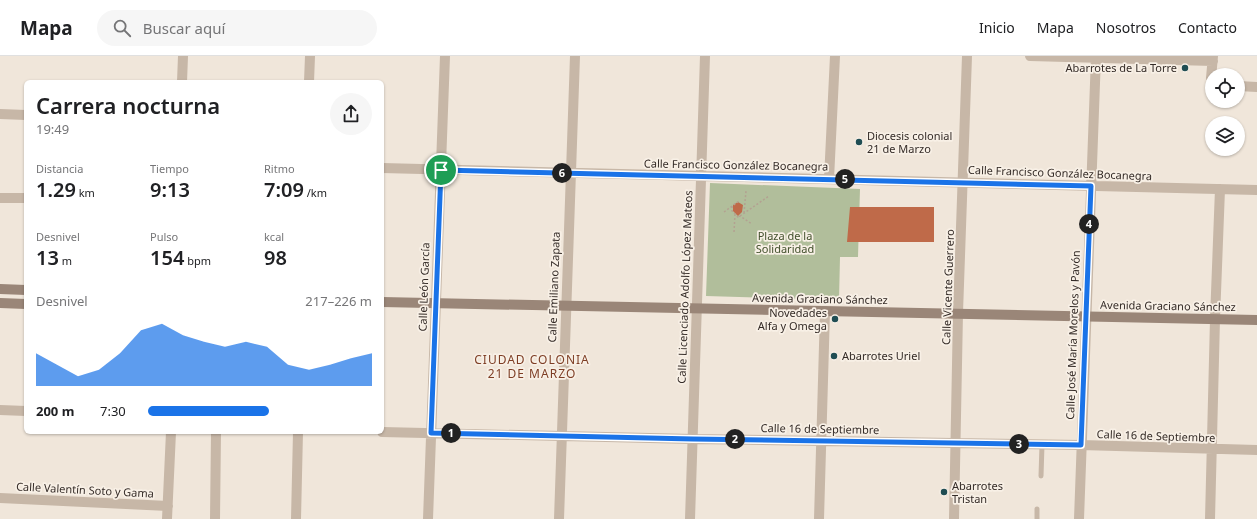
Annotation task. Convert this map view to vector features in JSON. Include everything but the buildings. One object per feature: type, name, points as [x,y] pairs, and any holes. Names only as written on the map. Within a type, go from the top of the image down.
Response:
[{"type":"street","points":[[182,80],[183,56]]},
{"type":"street","points":[[309,80],[310,56]]},
{"type":"street","name":"Calle León García","points":[[428,519],[445,56]]},
{"type":"street","name":"Calle Emiliano Zapata","points":[[559,519],[575,56]]},
{"type":"street","name":"Calle Licenciado Adolfo López Mateos","points":[[690,519],[705,56]]},
{"type":"street","points":[[829,179],[835,56]]},
{"type":"street","name":"Calle Vicente Guerrero","points":[[954,519],[958,314],[967,56]]},
{"type":"street","points":[[1030,56],[1213,59]]},
{"type":"street","name":"Calle José María Morelos y Pavón","points":[[1079,519],[1096,57]]},
{"type":"street","points":[[1245,86],[1257,87]]},
{"type":"street","points":[[0,114],[24,114]]},
{"type":"street","name":"Calle Francisco González Bocanegra","points":[[384,168],[1257,190]]},
{"type":"street","points":[[1210,519],[1220,189]]},
{"type":"street","points":[[0,198],[24,198]]},
{"type":"street","points":[[0,289],[24,290]]},
{"type":"street","name":"Avenida Graciano Sánchez","points":[[384,302],[1257,320]]},
{"type":"street","points":[[0,303],[24,304]]},
{"type":"street","points":[[819,519],[825,311]]},
{"type":"street","points":[[0,410],[24,411]]},
{"type":"street","name":"Calle 16 de Septiembre","points":[[384,432],[693,439],[1081,445],[1211,450],[1257,450]]},
{"type":"street","points":[[167,519],[171,434]]},
{"type":"street","points":[[215,519],[216,434]]},
{"type":"street","points":[[296,519],[298,434]]},
{"type":"street","name":"Calle Valentín Soto y Gama","points":[[0,498],[168,506]]},
{"type":"lane","points":[[1041,476],[1042,445]]},
{"type":"lane","points":[[1037,509],[1037,519]]},
{"type":"path","points":[[744,213],[746,191]]},
{"type":"path","points":[[740,216],[769,196]]},
{"type":"path","points":[[724,212],[739,201]]},
{"type":"path","points":[[732,206],[732,211],[739,218],[740,216],[752,224]]},
{"type":"path","points":[[734,232],[735,214]]},
{"type":"green space","name":"Plaza de la Solidaridad","points":[[710,183],[860,189],[858,257],[840,257],[839,300],[706,296]]},
{"type":"place","name":"Abarrotes de La Torre","points":[[1185,68]]},
{"type":"place","name":"Diocesis colonial 21 de Marzo","points":[[859,142]]},
{"type":"place","name":"Novedades Alfa y Omega","points":[[835,319]]},
{"type":"place","name":"Abarrotes Uriel","points":[[834,356]]},
{"type":"place","name":"Abarrotes Tristan","points":[[944,492]]},
{"type":"district","name":"CIUDAD COLONIA 21 DE MARZO","points":[[532,367]]},
{"type":"route","points":[[441,170],[1091,186],[1081,445],[431,433],[441,170]]}]
